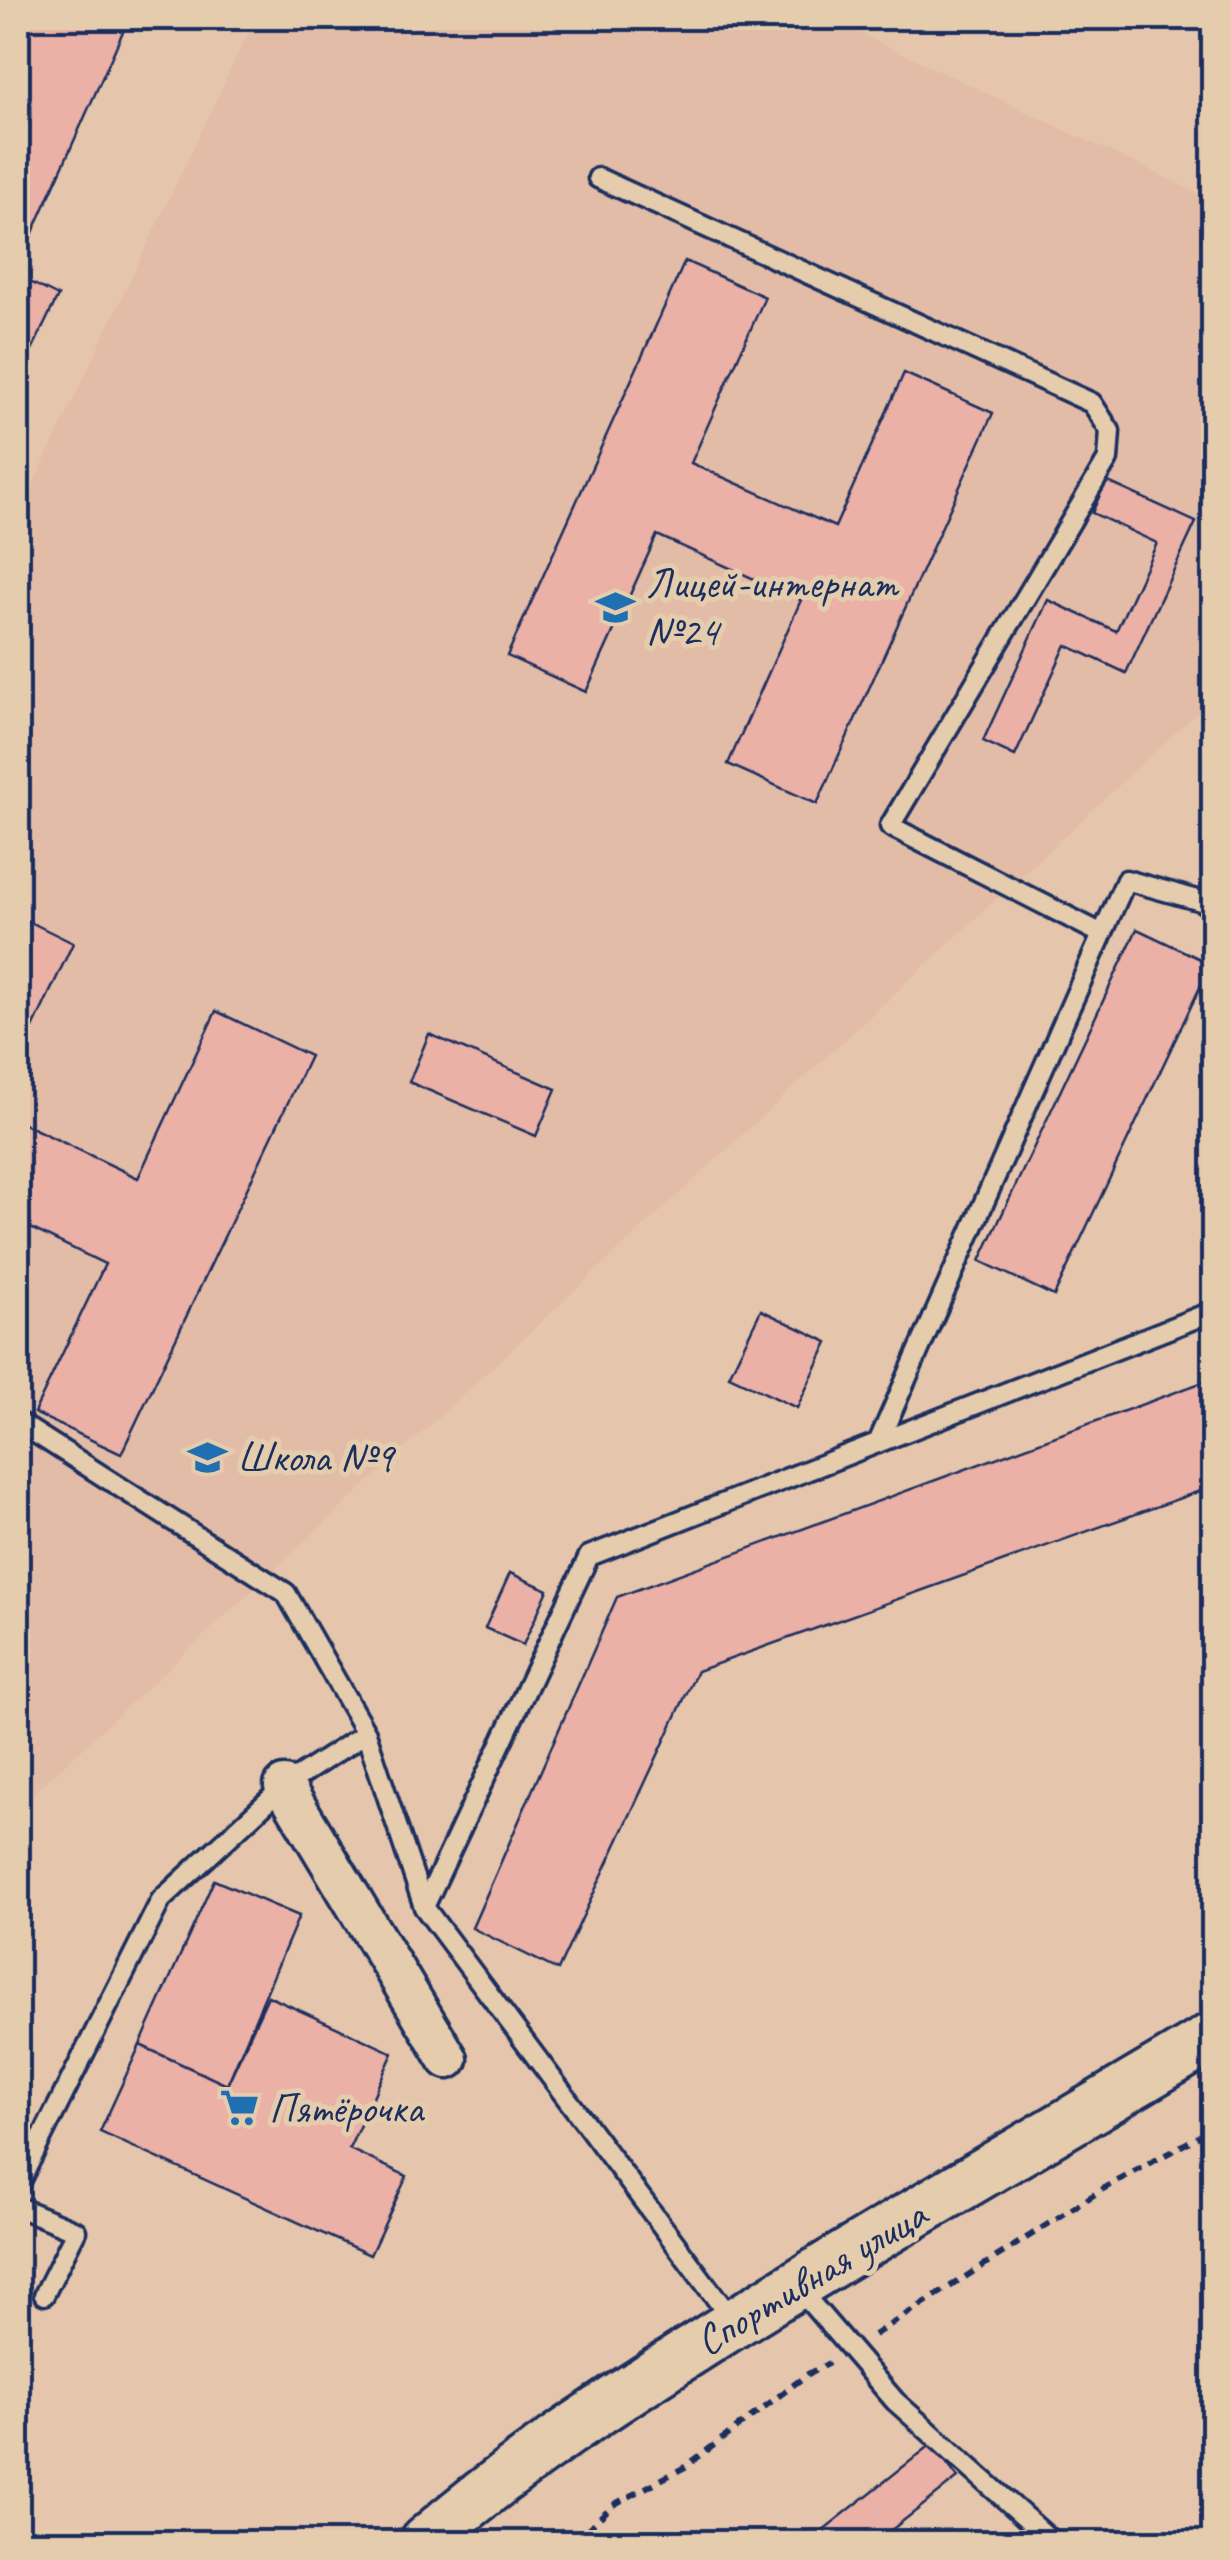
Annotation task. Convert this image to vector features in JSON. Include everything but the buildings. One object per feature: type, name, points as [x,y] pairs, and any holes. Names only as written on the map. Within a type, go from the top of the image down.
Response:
[{"type":"street","points":[[284,1786],[448,2059]]},
{"type":"street","name":"Спортивная улица","points":[[424,2542],[570,2428],[794,2284],[1032,2147],[1214,2036]]},
{"type":"lane","points":[[598,178],[1092,403],[1110,431],[1108,459],[890,826],[1102,934]]},
{"type":"lane","points":[[878,1443],[1126,880],[1201,900],[1214,909]]},
{"type":"lane","points":[[424,1906],[589,1556],[1214,1311]]},
{"type":"lane","points":[[18,1422],[286,1593],[366,1733],[424,1906],[734,2323]]},
{"type":"lane","points":[[18,2184],[161,1900],[284,1786],[366,1733]]},
{"type":"lane","points":[[18,2207],[76,2231],[44,2295]]},
{"type":"lane","points":[[794,2284],[895,2401],[1053,2542]]},
{"type":"path","points":[[574,2542],[614,2505],[684,2467],[808,2374],[852,2350],[1103,2189],[1214,2128]]},
{"type":"shaded area","name":"Лицей-интернат №24","points":[[255,18],[828,18],[1213,200],[1213,698],[18,1808],[18,516]]},
{"type":"place","name":"Лицей-интернат №24","points":[[616,607]]},
{"type":"place","name":"Школа №9","points":[[207,1457]]},
{"type":"place","name":"Пятёрочка","points":[[239,2108]]}]
